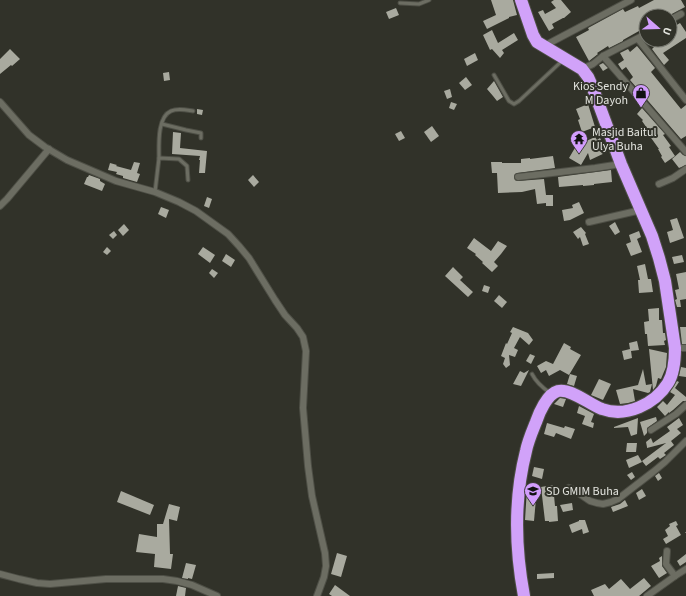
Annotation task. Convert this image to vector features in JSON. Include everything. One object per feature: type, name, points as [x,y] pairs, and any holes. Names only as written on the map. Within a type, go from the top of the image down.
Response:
[{"type":"highway","points":[[521,0],[533,35],[537,42],[582,69],[588,77],[621,164],[654,243],[680,348],[675,358],[668,382],[661,392],[644,405],[629,411],[616,412],[603,410],[566,391],[558,391],[551,394],[544,404],[526,449],[521,472],[518,502],[517,544],[520,576],[524,596]]},
{"type":"street","points":[[544,46],[631,0]]},
{"type":"street","points":[[582,69],[593,64],[603,56],[638,39]]},
{"type":"street","points":[[645,48],[686,100]]},
{"type":"street","points":[[603,56],[686,152]]},
{"type":"street","points":[[0,102],[29,135],[67,160],[116,181],[155,192],[179,202],[196,211],[232,238],[249,258],[285,315],[303,337],[306,351],[303,408],[308,466],[312,496],[325,553],[326,566],[324,577],[317,596]]},
{"type":"street","points":[[0,206],[49,149]]},
{"type":"street","points":[[518,177],[621,164]]},
{"type":"street","points":[[659,184],[673,178],[686,169]]},
{"type":"street","points":[[589,222],[641,210]]},
{"type":"street","points":[[651,430],[676,414],[686,405]]},
{"type":"street","points":[[569,488],[590,501],[604,504],[611,502],[618,499],[653,472],[686,441]]},
{"type":"street","points":[[667,551],[666,564],[675,576]]},
{"type":"street","points":[[647,596],[686,569]]},
{"type":"street","points":[[0,575],[50,584],[106,579],[163,578],[192,585],[217,596]]},
{"type":"lane","points":[[400,3],[412,5],[429,0]]},
{"type":"lane","points":[[494,75],[509,100],[514,104],[564,59]]},
{"type":"lane","points":[[155,192],[159,158],[159,138],[166,114],[172,110],[193,111]]},
{"type":"lane","points":[[162,124],[201,133],[201,138]]},
{"type":"lane","points":[[159,158],[179,159],[187,166],[188,180]]},
{"type":"lane","points":[[532,374],[534,379],[551,394]]},
{"type":"building","points":[[491,0],[513,0],[517,15],[509,17],[487,29],[483,21],[496,15]]},
{"type":"building","points":[[554,0],[561,0],[571,12],[564,18],[552,24],[554,28],[549,31],[538,12],[543,10],[545,14],[556,8],[551,2]]},
{"type":"building","points":[[654,0],[681,0],[685,7],[678,11],[678,8],[639,8]]},
{"type":"building","points":[[638,6],[638,32],[609,48],[608,46],[597,53],[598,54],[589,61],[576,37],[589,30],[588,28],[623,9],[625,12]]},
{"type":"building","points":[[396,8],[399,15],[389,19],[386,12]]},
{"type":"building","points":[[680,23],[686,32],[686,38],[678,43],[678,24]]},
{"type":"building","points":[[492,30],[498,43],[514,33],[518,40],[502,50],[504,53],[500,58],[492,49],[490,50],[483,35]]},
{"type":"building","points":[[637,46],[655,68],[651,72],[681,109],[686,105],[686,136],[681,139],[630,80],[633,77],[626,67],[622,70],[618,64],[624,60],[620,53],[628,49],[630,52]]},
{"type":"building","points":[[671,48],[663,53],[669,60],[664,65],[652,49]]},
{"type":"building","points":[[10,49],[20,59],[0,74],[0,59]]},
{"type":"building","points":[[475,53],[478,60],[467,66],[464,59]]},
{"type":"building","points":[[603,63],[608,68],[603,71],[599,65]]},
{"type":"building","points":[[169,72],[170,80],[164,81],[163,73]]},
{"type":"building","points":[[466,77],[472,85],[465,90],[459,83]]},
{"type":"building","points":[[494,81],[503,97],[497,101],[487,89]]},
{"type":"building","points":[[450,89],[452,97],[447,99],[444,91]]},
{"type":"building","points":[[451,102],[457,104],[454,110],[449,108]]},
{"type":"building","points":[[588,104],[595,127],[582,132],[578,120],[580,119],[576,109]]},
{"type":"building","points":[[642,108],[665,134],[663,135],[671,146],[669,147],[675,156],[665,163],[661,157],[662,156],[659,149],[649,135],[651,134],[642,121],[643,120],[637,114]]},
{"type":"building","points":[[197,109],[203,110],[202,115],[197,114]]},
{"type":"building","points":[[432,126],[439,136],[431,142],[424,132]]},
{"type":"building","points":[[401,131],[405,138],[399,141],[395,134]]},
{"type":"building","points":[[173,132],[181,133],[180,148],[207,151],[205,173],[199,173],[200,156],[172,154]]},
{"type":"building","points":[[595,137],[597,140],[600,138],[607,152],[590,160],[588,153],[581,165],[569,158],[579,141],[582,143]]},
{"type":"building","points":[[680,152],[686,156],[686,165],[679,168],[672,159]]},
{"type":"building","points":[[553,156],[555,168],[517,173],[514,177],[515,180],[518,181],[544,179],[546,195],[553,195],[553,206],[546,206],[546,203],[537,204],[535,189],[522,192],[498,193],[497,173],[492,173],[491,162],[521,163],[521,159]]},
{"type":"building","points":[[134,162],[140,163],[137,173],[140,174],[137,182],[123,178],[123,176],[116,174],[117,172],[108,170],[110,163],[131,170]]},
{"type":"building","points":[[611,170],[612,182],[594,185],[559,187],[558,177]]},
{"type":"building","points":[[89,175],[100,179],[100,181],[105,184],[102,191],[84,184]]},
{"type":"building","points":[[253,175],[259,182],[254,187],[248,180]]},
{"type":"building","points":[[207,197],[212,199],[209,208],[204,206]]},
{"type":"building","points":[[579,202],[584,213],[570,220],[564,221],[562,210],[573,208],[572,205]]},
{"type":"building","points":[[161,207],[169,210],[166,218],[158,214]]},
{"type":"building","points":[[677,218],[684,238],[670,243],[667,232],[673,230],[670,220]]},
{"type":"building","points":[[615,222],[620,232],[615,235],[609,226]]},
{"type":"building","points":[[124,224],[129,230],[123,236],[118,230]]},
{"type":"building","points":[[581,227],[586,233],[585,234],[589,244],[583,246],[580,237],[578,239],[573,232]]},
{"type":"building","points":[[114,231],[117,235],[113,239],[109,235]]},
{"type":"building","points":[[639,231],[641,237],[637,239],[642,252],[631,256],[626,244],[631,242],[629,235]]},
{"type":"building","points":[[474,238],[491,251],[498,241],[507,246],[494,262],[498,266],[492,272],[482,263],[483,262],[475,255],[476,254],[467,248]]},
{"type":"building","points":[[107,247],[111,251],[107,255],[103,252]]},
{"type":"building","points":[[203,247],[215,255],[210,263],[198,254]]},
{"type":"building","points":[[226,254],[235,260],[231,267],[222,261]]},
{"type":"building","points":[[682,255],[684,262],[674,264],[672,257]]},
{"type":"building","points":[[645,264],[648,279],[651,279],[653,292],[639,293],[638,280],[640,280],[637,266]]},
{"type":"building","points":[[453,267],[463,277],[460,280],[473,292],[468,297],[445,276]]},
{"type":"building","points":[[212,269],[218,273],[214,278],[209,273]]},
{"type":"building","points":[[686,272],[686,299],[680,300],[681,307],[677,307],[675,290],[679,289],[676,274]]},
{"type":"building","points":[[484,285],[490,287],[488,293],[482,291]]},
{"type":"building","points":[[499,295],[507,302],[502,308],[494,301]]},
{"type":"building","points":[[659,308],[659,320],[662,320],[663,333],[665,333],[665,345],[648,346],[644,322],[649,321],[648,309]]},
{"type":"building","points":[[513,327],[528,333],[533,340],[529,345],[520,337],[514,348],[518,350],[515,357],[509,355],[510,365],[506,368],[503,364],[505,358],[501,356],[512,333],[510,332]]},
{"type":"building","points":[[680,327],[686,327],[686,344],[682,344]]},
{"type":"building","points":[[637,341],[639,350],[631,351],[632,358],[624,360],[622,351],[630,349],[629,343]]},
{"type":"building","points":[[564,343],[571,347],[570,349],[581,355],[569,375],[560,370],[549,376],[546,370],[541,373],[537,366],[546,361],[553,364]]},
{"type":"building","points":[[649,349],[667,353],[666,367],[661,379],[658,378],[656,386],[653,390]]},
{"type":"building","points":[[530,354],[535,356],[531,364],[526,361]]},
{"type":"building","points":[[681,367],[686,368],[686,377],[679,376]]},
{"type":"building","points":[[643,369],[646,385],[652,384],[650,392],[648,393],[633,389],[635,401],[620,404],[616,390],[638,385]]},
{"type":"building","points":[[529,370],[521,386],[513,384],[520,371],[524,373]]},
{"type":"building","points":[[570,374],[577,376],[574,386],[567,384]]},
{"type":"building","points":[[599,379],[611,384],[603,400],[591,395]]},
{"type":"building","points":[[677,381],[679,382],[675,388],[686,397],[686,401],[683,401],[665,416],[657,407],[663,401],[667,405],[675,395],[670,392]]},
{"type":"building","points":[[560,398],[566,399],[563,407],[554,404]]},
{"type":"building","points":[[579,406],[594,414],[591,422],[594,423],[593,428],[582,424],[585,416],[577,413]]},
{"type":"building","points":[[656,417],[657,421],[647,428],[647,433],[644,436],[640,422]]},
{"type":"building","points":[[638,418],[637,434],[631,436],[628,427],[614,428],[614,427]]},
{"type":"building","points":[[679,418],[683,425],[677,429],[681,433],[671,441],[674,445],[664,453],[666,455],[660,459],[658,457],[646,466],[642,461],[666,443],[647,448],[646,442],[651,438],[653,443],[670,431],[667,427]]},
{"type":"building","points":[[547,423],[564,428],[565,426],[575,429],[571,439],[556,433],[554,437],[544,434]]},
{"type":"building","points":[[627,443],[637,443],[636,452],[626,452]]},
{"type":"building","points":[[638,455],[642,462],[629,468],[626,460]]},
{"type":"building","points":[[534,467],[544,469],[542,479],[532,476]]},
{"type":"building","points":[[632,472],[635,477],[631,480],[627,475]]},
{"type":"building","points":[[659,473],[662,478],[658,481],[655,476]]},
{"type":"building","points":[[553,485],[558,521],[549,522],[545,521],[541,487]]},
{"type":"building","points":[[537,487],[534,521],[525,520],[527,488]]},
{"type":"building","points":[[642,489],[646,496],[639,500],[636,493]]},
{"type":"building","points":[[121,491],[154,505],[150,515],[117,502]]},
{"type":"building","points":[[625,500],[628,506],[613,512],[611,507],[620,504]]},
{"type":"building","points":[[572,503],[573,510],[563,512],[560,505]]},
{"type":"building","points":[[169,504],[180,507],[177,521],[169,519],[170,554],[173,554],[171,569],[154,567],[155,554],[136,552],[139,534],[157,537],[157,524],[163,524]]},
{"type":"building","points":[[579,520],[585,520],[589,532],[583,534],[582,529],[572,533],[569,525]]},
{"type":"building","points":[[676,521],[678,525],[676,526],[681,535],[666,544],[663,539],[668,536],[665,530],[670,526],[669,524]]},
{"type":"building","points":[[337,553],[347,556],[341,577],[331,574]]},
{"type":"building","points":[[686,554],[686,562],[680,566],[677,561]]},
{"type":"building","points":[[662,556],[662,566],[667,573],[659,578],[651,566],[660,561],[659,558]]},
{"type":"building","points":[[186,563],[196,565],[192,579],[182,578]]},
{"type":"building","points":[[554,573],[554,578],[537,579],[537,574]]},
{"type":"building","points":[[644,578],[651,586],[639,596],[594,596],[591,590],[605,584],[609,589],[621,579],[630,589]]},
{"type":"building","points":[[335,585],[350,596],[332,596],[329,594]]},
{"type":"building","points":[[178,586],[186,588],[185,596],[176,596]]},
{"type":"place","name":"Kios Sendy M Dayoh","points":[[641,108]]},
{"type":"place","name":"Masjid Baitul Ulya Buha","points":[[579,154]]},
{"type":"place","name":"SD GMIM Buha","points":[[533,506]]}]
